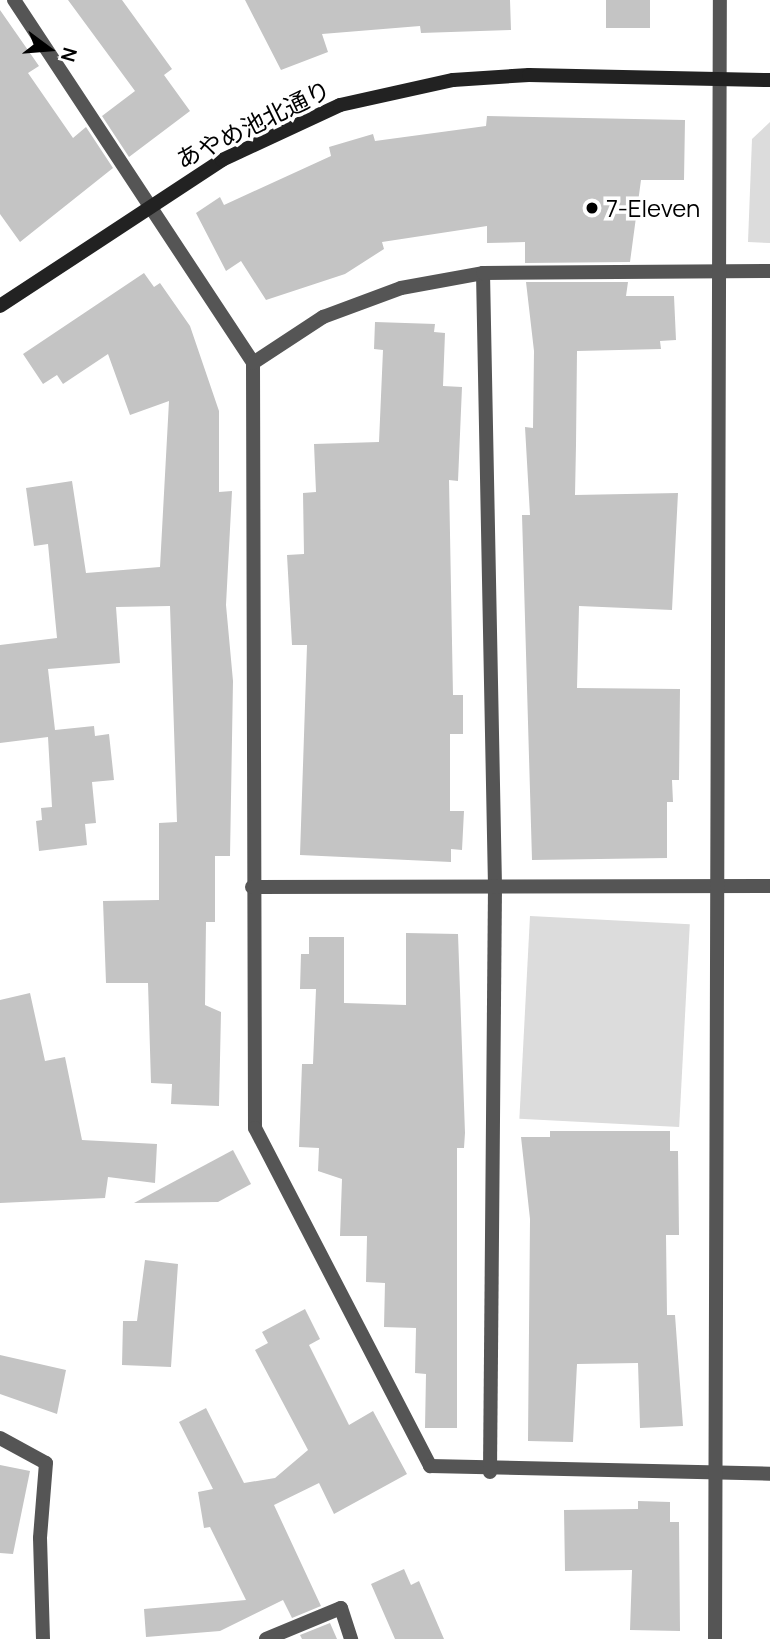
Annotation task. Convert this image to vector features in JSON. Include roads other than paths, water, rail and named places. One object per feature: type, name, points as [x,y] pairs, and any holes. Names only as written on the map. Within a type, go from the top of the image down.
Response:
[{"type":"street","points":[[14,0],[253,362],[252,887],[255,1128],[430,1466],[490,1472],[770,1474]]},
{"type":"street","points":[[715,1639],[719,1474],[720,0]]},
{"type":"street","name":"あやめ池北通り","points":[[0,306],[148,205],[280,132],[340,104],[391,92],[529,75],[770,80]]},
{"type":"street","points":[[253,362],[323,317],[401,288],[483,273],[720,269],[770,271]]},
{"type":"street","points":[[483,273],[495,887],[490,1472]]},
{"type":"street","points":[[252,887],[770,886]]},
{"type":"street","points":[[0,1438],[46,1463],[40,1538],[43,1639]]},
{"type":"street","points":[[267,1639],[341,1608],[351,1639]]},
{"type":"place","name":"7-Eleven","points":[[592,208]]}]
